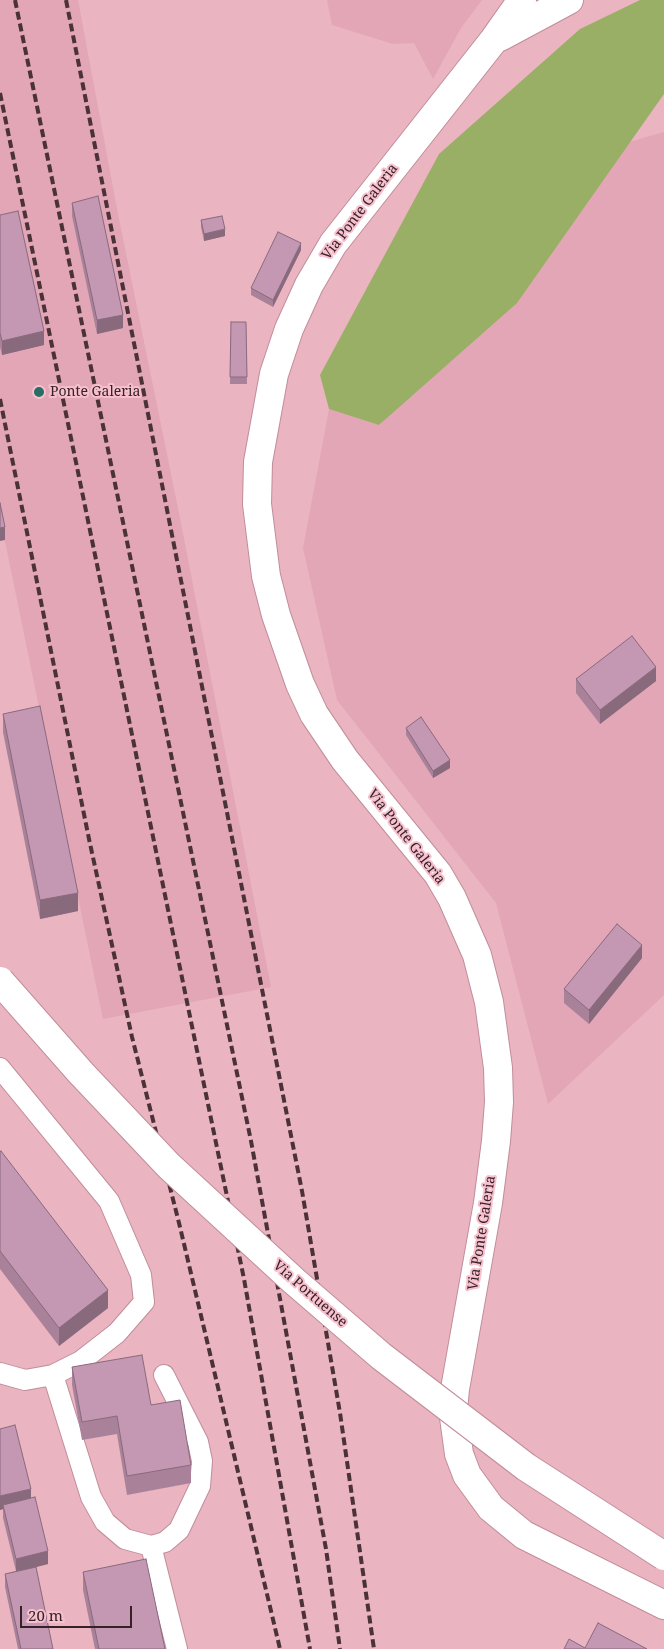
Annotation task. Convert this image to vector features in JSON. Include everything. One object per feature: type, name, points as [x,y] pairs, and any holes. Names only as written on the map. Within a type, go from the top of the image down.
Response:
[{"type":"street","name":"Via Ponte Galeria","points":[[522,0],[493,41],[333,244],[309,285],[289,329],[274,374],[258,462],[258,513],[266,576],[276,616],[300,684],[314,714],[345,760],[438,874],[452,898],[477,955],[490,1002],[498,1068],[499,1102],[488,1203],[455,1389],[453,1410],[459,1454],[467,1475],[491,1508],[524,1535],[664,1605]]},
{"type":"street","name":"Via Ponte Galeria","points":[[493,41],[569,0]]},
{"type":"street","name":"Via Portuense","points":[[0,981],[81,1073],[169,1166],[308,1294],[381,1356],[526,1467],[664,1556]]},
{"type":"lane","points":[[0,1068],[109,1202],[141,1275],[144,1289],[144,1302],[118,1333],[81,1361],[53,1375],[25,1380],[0,1373]]},
{"type":"lane","points":[[53,1375],[91,1497],[105,1522],[125,1539],[150,1546],[165,1542],[179,1530],[200,1486],[202,1461],[198,1442],[164,1375]]},
{"type":"lane","points":[[150,1546],[177,1649]]},
{"type":"shaded area","points":[[0,0],[78,0],[118,214],[180,518],[271,987],[103,1019],[0,517]]},
{"type":"shaded area","points":[[327,0],[482,0],[461,28],[433,79],[414,43],[393,44],[332,25]]},
{"type":"shaded area","points":[[664,132],[664,995],[548,1104],[496,903],[337,700],[303,548],[329,409],[380,425],[629,142]]},
{"type":"green space","points":[[640,0],[664,0],[664,94],[517,303],[379,425],[329,409],[320,375],[439,154],[580,29]]},
{"type":"building","points":[[98,196],[123,315],[97,320],[72,203]]},
{"type":"building","points":[[18,211],[44,331],[2,341],[0,333],[0,215]]},
{"type":"building","points":[[222,216],[225,229],[204,234],[201,220]]},
{"type":"building","points":[[278,232],[301,243],[273,300],[251,288]]},
{"type":"building","points":[[231,322],[246,322],[247,377],[230,377]]},
{"type":"building","points":[[0,503],[5,527],[0,528]]},
{"type":"building","points":[[632,636],[656,667],[600,710],[576,679]]},
{"type":"building","points":[[40,706],[78,893],[40,900],[3,714]]},
{"type":"building","points":[[421,717],[450,760],[433,771],[406,728]]},
{"type":"building","points":[[617,924],[642,945],[589,1010],[564,989]]},
{"type":"building","points":[[1,1151],[108,1290],[59,1328],[0,1251]]},
{"type":"building","points":[[142,1355],[151,1405],[180,1400],[191,1465],[127,1476],[117,1416],[82,1422],[72,1367]]},
{"type":"building","points":[[15,1425],[31,1489],[0,1496],[0,1429]]},
{"type":"building","points":[[35,1497],[48,1551],[16,1559],[3,1505]]},
{"type":"building","points":[[146,1559],[165,1649],[99,1649],[83,1572]]},
{"type":"building","points":[[36,1567],[53,1649],[21,1649],[5,1574]]},
{"type":"building","points":[[598,1623],[647,1649],[564,1649],[569,1639],[585,1648]]},
{"type":"railway","points":[[15,0],[251,1141],[326,1549],[340,1649]]},
{"type":"railway","points":[[66,0],[302,1191],[340,1413],[374,1649]]},
{"type":"railway","points":[[0,93],[244,1279],[310,1649]]},
{"type":"railway","points":[[0,399],[89,839],[132,1037],[180,1227],[280,1649]]},
{"type":"place","name":"Ponte Galeria","points":[[39,392]]}]
